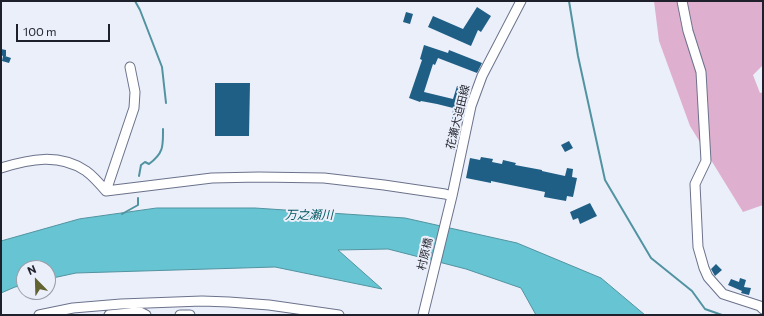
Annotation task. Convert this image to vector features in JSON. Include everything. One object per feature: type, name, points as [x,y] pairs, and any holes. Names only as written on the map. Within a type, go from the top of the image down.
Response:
[{"type":"street","name":"花瀬大迫田線","points":[[451,198],[471,106],[476,91],[482,76],[521,1]]},
{"type":"street","points":[[682,1],[688,31],[701,72],[706,161],[695,184],[698,246],[708,277],[723,294],[760,306],[763,309]]},
{"type":"street","points":[[106,191],[134,108],[135,92],[130,66]]},
{"type":"street","points":[[1,168],[40,159],[62,160],[76,165],[87,172],[106,191]]},
{"type":"street","points":[[106,191],[212,178],[324,178],[445,194],[451,198]]},
{"type":"street","name":"村原橋","points":[[423,315],[451,198]]},
{"type":"street","points":[[39,315],[73,308],[100,305],[202,301],[269,305],[339,315]]},
{"type":"street","points":[[109,315],[140,312],[146,315]]},
{"type":"street","points":[[180,315],[190,315]]},
{"type":"shaded area","points":[[654,1],[763,1],[763,65],[753,75],[760,93],[763,92],[763,205],[743,212],[690,126],[659,41]]},
{"type":"water","name":"万之瀬川","points":[[157,208],[255,208],[405,218],[517,243],[601,278],[645,315],[536,315],[521,288],[466,269],[388,249],[338,250],[382,289],[275,267],[76,273],[56,277],[56,260],[16,260],[16,287],[1,293],[1,241],[79,219]]},
{"type":"building","points":[[477,7],[491,16],[481,32],[478,30],[471,46],[428,27],[433,16],[463,29]]},
{"type":"building","points":[[406,12],[413,14],[410,24],[403,22]]},
{"type":"building","points":[[424,45],[448,53],[449,50],[482,63],[477,73],[438,58],[435,65],[433,64],[424,92],[453,99],[457,86],[470,88],[467,95],[463,94],[459,111],[461,111],[458,136],[451,136],[453,108],[420,102],[409,98],[422,60],[420,59]]},
{"type":"building","points":[[1,49],[6,50],[5,56],[11,58],[9,63],[2,61],[3,56],[1,55]]},
{"type":"building","points":[[215,83],[250,83],[249,136],[215,136]]},
{"type":"building","points":[[450,141],[455,141],[455,150],[449,150]]},
{"type":"building","points":[[569,141],[573,148],[565,152],[561,145]]},
{"type":"building","points":[[481,157],[493,159],[492,162],[502,164],[503,160],[516,163],[515,165],[565,176],[567,168],[573,169],[572,177],[577,178],[573,197],[567,196],[566,201],[544,197],[545,192],[491,181],[491,183],[466,178],[470,158],[480,160]]},
{"type":"building","points":[[590,203],[597,216],[580,224],[578,218],[573,220],[570,212]]},
{"type":"building","points":[[716,264],[722,270],[715,276],[711,269]]},
{"type":"building","points":[[740,278],[746,280],[744,287],[751,288],[749,295],[741,293],[742,291],[728,285],[731,279],[739,282]]},
{"type":"waterway","points":[[135,1],[140,10],[162,67],[166,103]]},
{"type":"waterway","points":[[569,1],[578,56],[605,180],[651,258],[692,291],[705,309],[722,315]]},
{"type":"waterway","points":[[139,176],[141,165],[145,162],[149,164],[160,153],[163,145],[163,129]]},
{"type":"waterway","points":[[122,214],[138,205],[138,198]]}]
